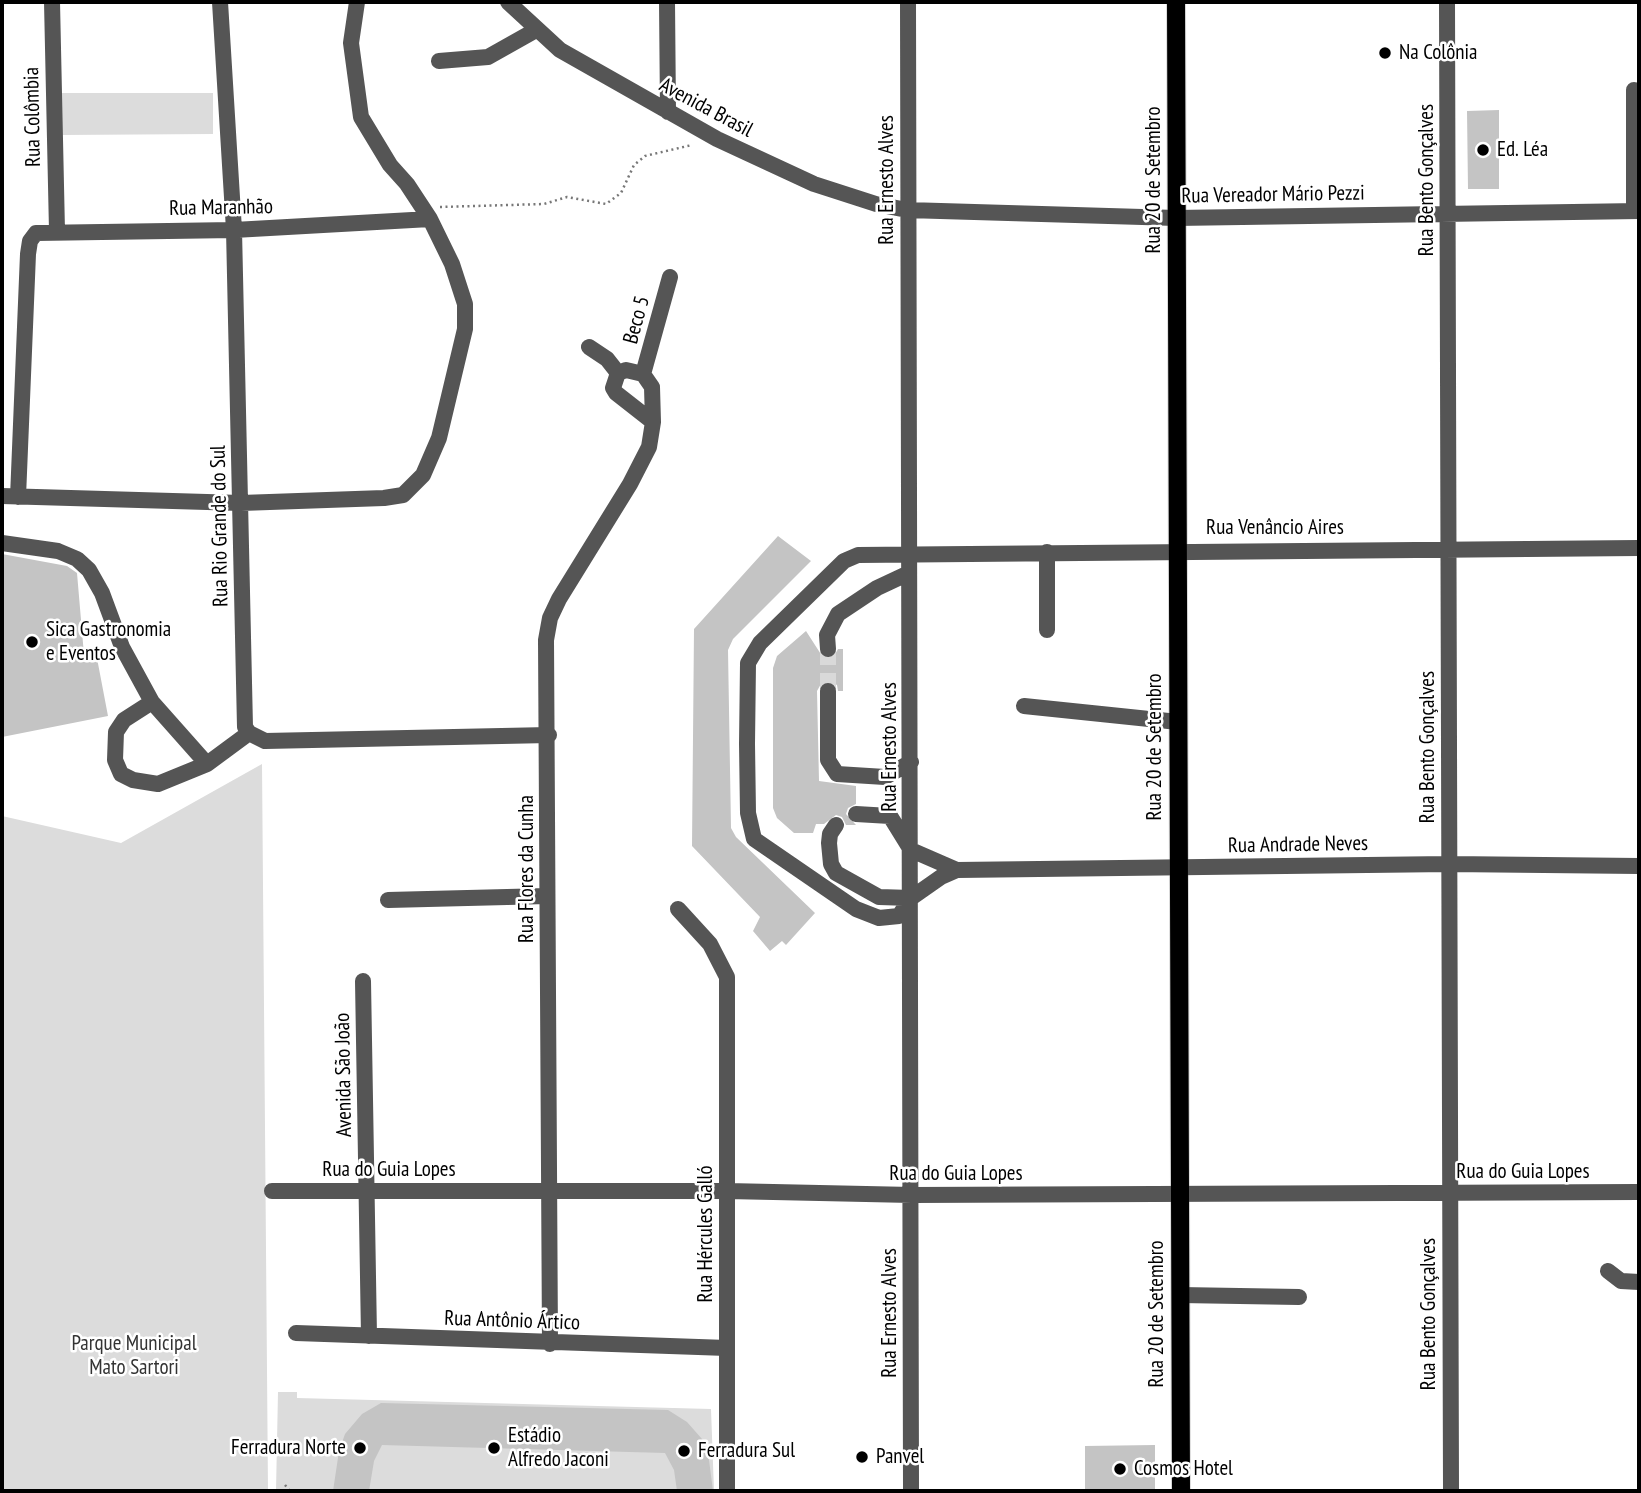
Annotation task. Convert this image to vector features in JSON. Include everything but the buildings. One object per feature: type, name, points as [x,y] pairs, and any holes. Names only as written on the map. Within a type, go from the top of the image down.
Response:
[{"type":"main road","name":"Rua 20 de Setembro","points":[[1176,2],[1181,1491]]},
{"type":"street","name":"Rua Colômbia","points":[[52,2],[57,231]]},
{"type":"street","points":[[10,497],[241,503],[384,498],[402,495],[423,475],[439,438],[465,329],[465,304],[460,283],[427,213],[390,164],[361,117],[351,43],[357,2]]},
{"type":"street","name":"Avenida Brasil","points":[[508,2],[536,30],[580,63],[717,139],[805,180],[876,204],[907,210]]},
{"type":"street","points":[[667,2],[668,112]]},
{"type":"street","name":"Rua Ernesto Alves","points":[[908,2],[911,1491]]},
{"type":"street","name":"Rua Bento Gonçalves","points":[[1447,2],[1451,1491]]},
{"type":"street","name":"Rua Rio Grande do Sul","points":[[220,9],[234,230],[243,718],[249,733]]},
{"type":"street","points":[[439,61],[488,57],[536,30]]},
{"type":"street","points":[[1634,90],[1637,211]]},
{"type":"street","name":"Rua Vereador Mário Pezzi","points":[[907,210],[1176,218],[1637,211]]},
{"type":"street","name":"Rua Maranhão","points":[[10,497],[28,254],[30,241],[36,233],[234,230],[427,213]]},
{"type":"street","name":"Beco 5","points":[[643,374],[670,277]]},
{"type":"street","points":[[589,347],[607,359],[618,373]]},
{"type":"street","points":[[618,373],[626,370],[643,374]]},
{"type":"street","points":[[618,373],[613,388],[616,393],[653,422]]},
{"type":"street","name":"Rua Flores da Cunha","points":[[550,1344],[546,640],[550,618],[649,447],[653,422],[652,387],[643,374]]},
{"type":"street","points":[[2,543],[58,551],[77,559],[89,570],[102,593],[122,647],[152,702],[207,764]]},
{"type":"street","name":"Rua Venâncio Aires","points":[[911,898],[905,911],[899,916],[880,918],[856,908],[754,839],[748,813],[748,663],[760,643],[844,561],[858,555],[910,552],[1639,548]]},
{"type":"street","points":[[1047,552],[1047,630]]},
{"type":"street","points":[[828,649],[827,635],[838,614],[877,588],[909,573]]},
{"type":"street","points":[[828,691],[828,760],[837,774],[885,776],[911,762]]},
{"type":"street","points":[[152,702],[124,720],[116,732],[115,760],[121,774],[144,784],[158,784],[207,764],[249,733],[257,738],[276,741],[548,735]]},
{"type":"street","points":[[1024,706],[1178,722]]},
{"type":"street","points":[[856,814],[890,816],[911,850]]},
{"type":"street","points":[[836,825],[830,834],[829,843],[831,864],[836,873],[879,897],[911,898]]},
{"type":"street","name":"Rua Andrade Neves","points":[[911,850],[957,870]]},
{"type":"street","name":"Rua Andrade Neves","points":[[911,898],[941,877],[957,870],[1449,864],[1639,866]]},
{"type":"street","points":[[388,900],[547,896]]},
{"type":"street","name":"Rua Hércules Galló","points":[[678,909],[710,944],[727,977],[727,1491]]},
{"type":"street","name":"Avenida São João","points":[[363,981],[369,1336]]},
{"type":"street","name":"Rua do Guia Lopes","points":[[272,1191],[727,1191],[912,1195],[1639,1192]]},
{"type":"street","points":[[1608,1270],[1622,1281],[1639,1282]]},
{"type":"street","points":[[1180,1295],[1299,1297]]},
{"type":"street","name":"Rua Antônio Ártico","points":[[296,1334],[727,1348]]},
{"type":"path","points":[[427,213],[544,204],[567,197],[606,204],[621,193],[634,165],[645,156],[717,139]]},
{"type":"path","points":[[289,1445],[295,1445]]},
{"type":"path","points":[[285,1485],[289,1491]]},
{"type":"green space","points":[[62,93],[213,93],[213,134],[62,135]]},
{"type":"green space","name":"Parque Municipal Mato Sartori","points":[[262,764],[268,1491],[2,1491],[2,816],[121,843]]},
{"type":"green space","name":"Estádio Alfredo Jaconi","points":[[278,1392],[297,1392],[297,1398],[711,1409],[714,1491],[276,1491]]},
{"type":"tunnel","points":[[828,649],[828,691]]},
{"type":"place","name":"Na Colônia","points":[[1385,53]]},
{"type":"place","name":"Ed. Léa","points":[[1483,150]]},
{"type":"place","name":"Sica Gastronomia e Eventos","points":[[32,642]]},
{"type":"place","name":"Ferradura Norte","points":[[360,1448]]},
{"type":"place","name":"Estádio Alfredo Jaconi","points":[[494,1448]]},
{"type":"place","name":"Ferradura Sul","points":[[684,1451]]},
{"type":"place","name":"Panvel","points":[[862,1457]]},
{"type":"place","name":"Cosmos Hotel","points":[[1120,1469]]}]
